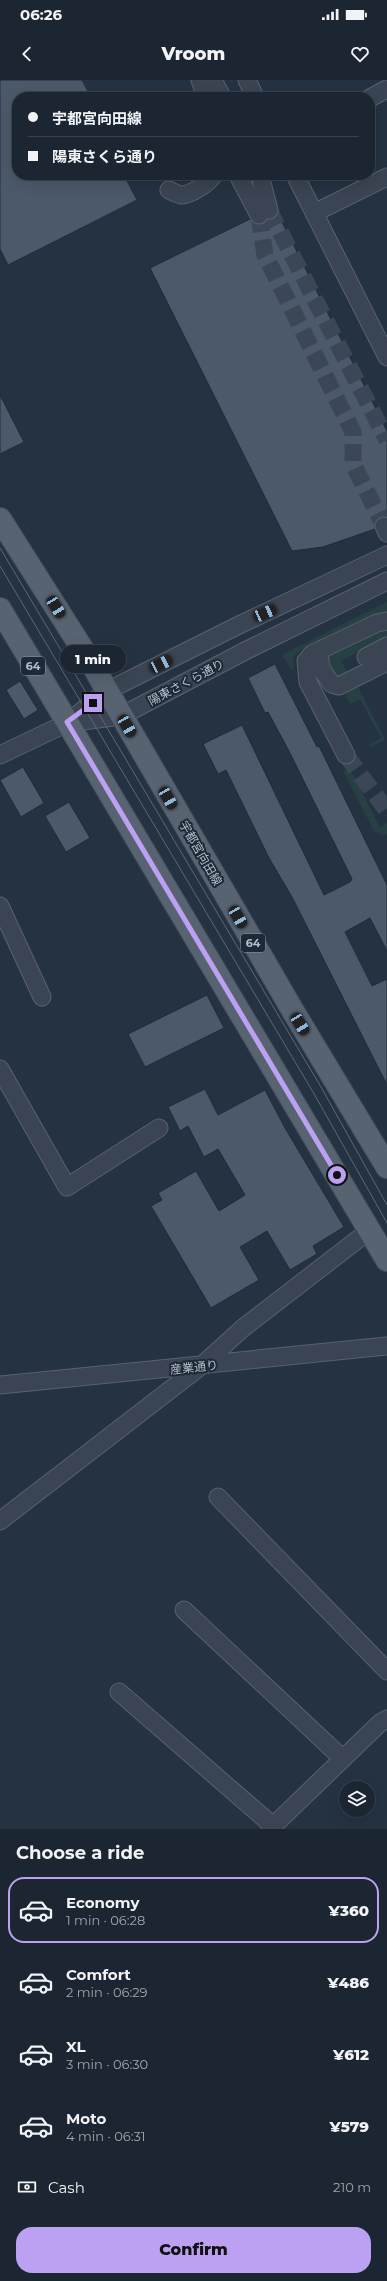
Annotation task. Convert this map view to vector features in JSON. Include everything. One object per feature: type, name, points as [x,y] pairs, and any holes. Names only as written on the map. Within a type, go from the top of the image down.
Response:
[{"type":"main road","name":"宇都宮向田線","points":[[0,519],[122,716],[293,1011],[387,1167]]},
{"type":"main road","name":"64","points":[[0,609],[387,1260]]},
{"type":"street","points":[[200,80],[204,92]]},
{"type":"street","points":[[213,80],[219,92]]},
{"type":"street","points":[[247,80],[253,92]]},
{"type":"street","points":[[375,95],[387,89]]},
{"type":"street","points":[[314,213],[387,177]]},
{"type":"street","points":[[169,190],[176,194],[184,194],[207,183],[209,180]]},
{"type":"street","points":[[241,180],[264,213],[261,180]]},
{"type":"street","points":[[298,180],[387,357]]},
{"type":"street","points":[[0,755],[67,722],[107,691],[239,625],[387,555]]},
{"type":"street","name":"陽東さくら通り","points":[[67,722],[122,716],[249,649],[387,581]]},
{"type":"street","points":[[346,755],[313,693],[305,670],[306,661],[322,649],[377,623],[387,621]]},
{"type":"street","points":[[366,657],[387,646]]},
{"type":"street","points":[[322,649],[319,656],[319,663],[332,684],[339,686],[387,662]]},
{"type":"street","points":[[0,906],[42,997]]},
{"type":"street","points":[[0,1069],[67,1188],[158,1128]]},
{"type":"street","points":[[0,1521],[201,1366],[242,1328],[370,1230]]},
{"type":"street","name":"産業通り","points":[[0,1385],[201,1366],[387,1346]]},
{"type":"street","points":[[218,1498],[387,1671]]},
{"type":"street","points":[[184,1610],[343,1759]]},
{"type":"street","points":[[119,1692],[271,1828],[343,1759],[385,1724]]},
{"type":"green space","points":[[387,602],[387,613],[372,616],[301,650],[294,656],[292,670],[282,655]]},
{"type":"green space","points":[[387,627],[387,637],[341,661],[348,674],[339,677],[333,673],[329,664],[328,654]]},
{"type":"green space","points":[[358,687],[385,740],[370,747],[369,745],[381,738],[360,699],[350,704],[346,697],[347,693]]},
{"type":"green space","points":[[358,763],[359,766],[351,771],[380,827],[387,823],[387,834],[384,836],[374,831],[343,771]]},
{"type":"building","points":[[0,80],[82,80],[88,92],[12,92],[12,180],[127,180],[137,200],[8,265],[0,249]]},
{"type":"building","points":[[278,214],[387,431],[387,517],[380,517],[376,520],[375,529],[323,547],[292,551],[150,268],[250,219],[259,225],[276,217]]},
{"type":"building","points":[[0,395],[24,442],[0,454]]},
{"type":"building","points":[[275,664],[317,747],[319,746],[387,885],[387,951],[370,918],[345,932],[372,986],[387,979],[387,1085],[292,897],[269,858],[226,770],[218,774],[203,744],[242,725],[324,895],[350,882],[352,879],[290,753],[268,712],[265,713],[248,678]]},
{"type":"building","points":[[20,681],[38,710],[24,719],[6,690]]},
{"type":"building","points":[[23,767],[44,803],[21,817],[0,780]]},
{"type":"building","points":[[69,802],[90,838],[66,852],[45,816]]},
{"type":"building","points":[[207,995],[224,1028],[145,1067],[128,1034]]},
{"type":"building","points":[[205,1089],[218,1115],[265,1090],[285,1128],[344,1227],[313,1246],[317,1254],[290,1270],[267,1231],[240,1247],[259,1280],[211,1308],[151,1206],[162,1200],[158,1193],[196,1171],[219,1211],[245,1195],[218,1149],[204,1157],[188,1126],[180,1131],[168,1107]]},
{"type":"tunnel","points":[[269,210],[387,440]]},
{"type":"tunnel","points":[[259,215],[265,255],[353,432],[353,464],[384,526]]},
{"type":"tunnel","points":[[346,755],[387,811]]},
{"type":"tram line","points":[[0,548],[321,1087],[387,1205]]},
{"type":"tram line","points":[[0,566],[313,1092],[387,1223]]},
{"type":"route","points":[[93,703],[67,722],[337,1175]]}]
